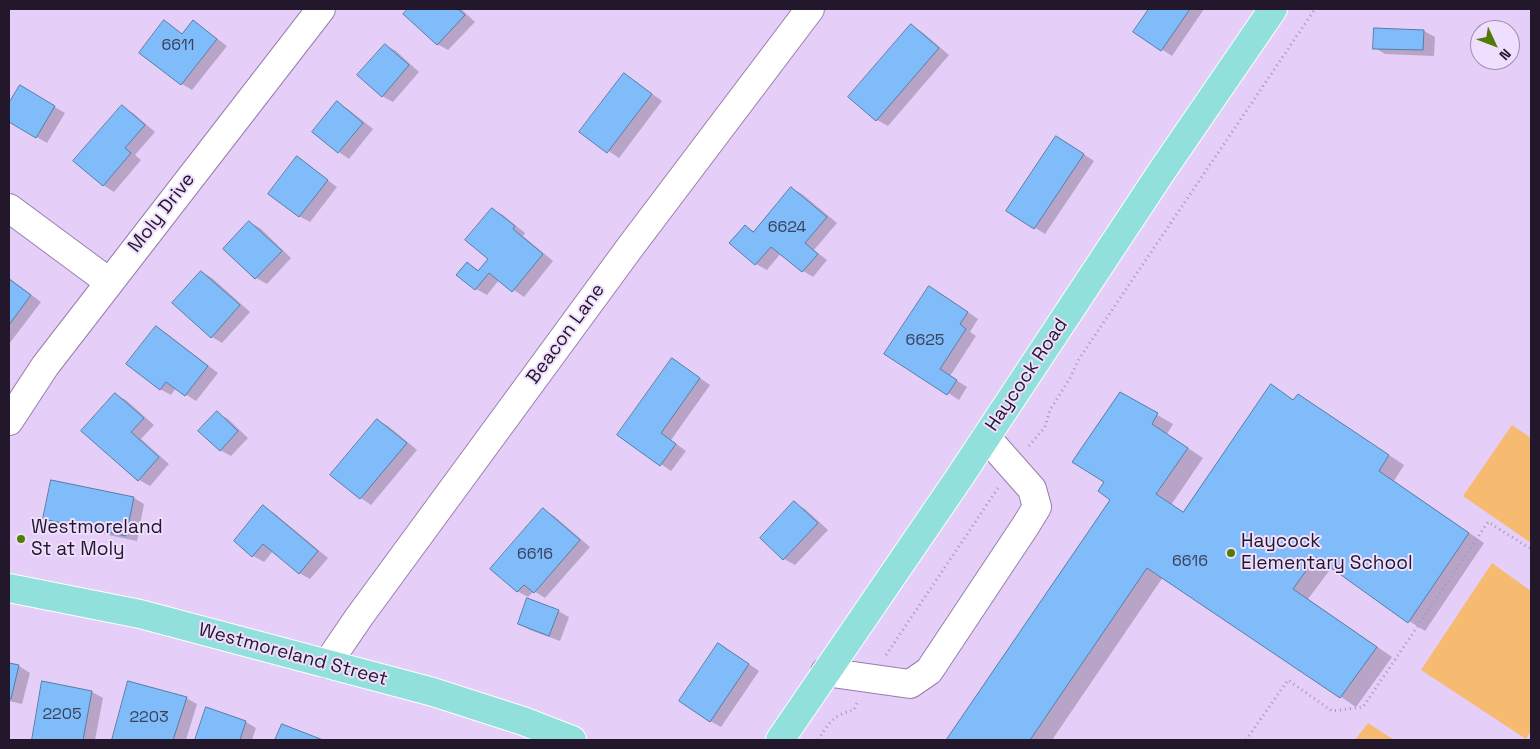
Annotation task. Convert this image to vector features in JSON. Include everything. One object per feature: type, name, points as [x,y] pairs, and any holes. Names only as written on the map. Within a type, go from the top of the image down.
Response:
[{"type":"main road","name":"Haycock Road","points":[[780,740],[1273,9]]},
{"type":"main road","name":"Westmoreland Street","points":[[9,588],[140,614],[433,692],[572,740]]},
{"type":"street","name":"Moly Drive","points":[[9,421],[45,366],[321,9]]},
{"type":"street","name":"Beacon Lane","points":[[327,664],[365,609],[630,246],[810,9]]},
{"type":"street","points":[[9,208],[109,282]]},
{"type":"street","points":[[825,672],[910,684],[929,671],[935,663],[1037,507],[1032,489],[986,437]]},
{"type":"path","points":[[818,740],[834,718],[854,710],[887,653],[1013,468],[1036,436],[1045,427],[1050,410],[1070,378],[1078,359],[1315,9]]},
{"type":"path","points":[[1246,740],[1288,680],[1332,711],[1364,707],[1488,522],[1531,549]]},
{"type":"shaded area","points":[[1512,425],[1531,438],[1531,543],[1463,496]]},
{"type":"shaded area","points":[[1492,563],[1531,591],[1531,731],[1526,739],[1421,670]]},
{"type":"shaded area","points":[[1368,723],[1394,740],[1355,740]]},
{"type":"building","points":[[408,9],[458,9],[465,15],[437,45],[403,14]]},
{"type":"building","points":[[1149,9],[1190,9],[1161,51],[1133,32]]},
{"type":"building","points":[[164,20],[182,34],[193,20],[217,39],[181,85],[139,53]]},
{"type":"building","points":[[911,24],[939,48],[876,121],[848,97]]},
{"type":"building","points":[[1374,28],[1424,30],[1423,50],[1373,49]]},
{"type":"building","points":[[385,44],[409,65],[382,97],[357,75]]},
{"type":"building","points":[[624,73],[652,94],[607,153],[579,132]]},
{"type":"building","points":[[20,85],[55,106],[36,138],[9,122],[9,103]]},
{"type":"building","points":[[337,101],[363,123],[338,153],[312,132]]},
{"type":"building","points":[[122,105],[145,125],[125,148],[131,153],[103,186],[73,161]]},
{"type":"building","points":[[1056,136],[1084,154],[1034,229],[1006,211]]},
{"type":"building","points":[[297,156],[328,180],[299,217],[268,194]]},
{"type":"building","points":[[791,187],[827,217],[805,243],[818,254],[802,272],[771,247],[755,265],[729,243],[745,225],[753,232]]},
{"type":"building","points":[[492,208],[515,226],[513,229],[543,254],[512,292],[489,273],[475,290],[456,275],[467,262],[478,271],[488,259],[465,240]]},
{"type":"building","points":[[249,221],[282,251],[255,279],[223,249]]},
{"type":"building","points":[[201,271],[240,305],[211,338],[172,303]]},
{"type":"building","points":[[9,279],[31,295],[9,325]]},
{"type":"building","points":[[929,286],[968,312],[960,324],[966,329],[940,369],[957,380],[947,395],[884,354]]},
{"type":"building","points":[[156,326],[208,366],[185,396],[166,382],[160,390],[126,364]]},
{"type":"building","points":[[672,358],[700,378],[661,433],[676,444],[660,466],[617,435]]},
{"type":"building","points":[[1271,384],[1293,400],[1298,394],[1389,455],[1379,471],[1469,533],[1408,623],[1316,557],[1293,589],[1377,647],[1340,698],[1147,568],[1030,740],[946,740],[1110,500],[1098,491],[1104,482],[1072,462],[1120,392],[1158,413],[1152,424],[1188,448],[1156,494],[1183,512]]},
{"type":"building","points":[[115,393],[144,418],[131,432],[159,457],[138,481],[81,431]]},
{"type":"building","points":[[217,411],[238,431],[220,451],[198,431]]},
{"type":"building","points":[[377,419],[407,443],[360,499],[330,475]]},
{"type":"building","points":[[51,480],[134,497],[126,536],[43,519]]},
{"type":"building","points":[[794,501],[818,523],[783,560],[760,538]]},
{"type":"building","points":[[263,505],[318,551],[299,574],[263,544],[252,557],[234,541]]},
{"type":"building","points":[[543,508],[580,540],[534,593],[524,585],[517,592],[490,569]]},
{"type":"building","points":[[527,598],[559,610],[549,636],[518,624]]},
{"type":"building","points":[[718,643],[749,664],[710,722],[679,701]]},
{"type":"building","points":[[9,663],[19,665],[11,699],[9,698]]},
{"type":"building","points":[[42,681],[92,691],[83,740],[32,740]]},
{"type":"building","points":[[128,681],[187,697],[173,740],[112,740]]},
{"type":"building","points":[[206,707],[246,721],[240,740],[195,740]]},
{"type":"building","points":[[282,724],[323,740],[275,740]]},
{"type":"place","name":"Westmoreland St at Moly","points":[[21,539]]},
{"type":"place","name":"Haycock Elementary School","points":[[1231,553]]}]
